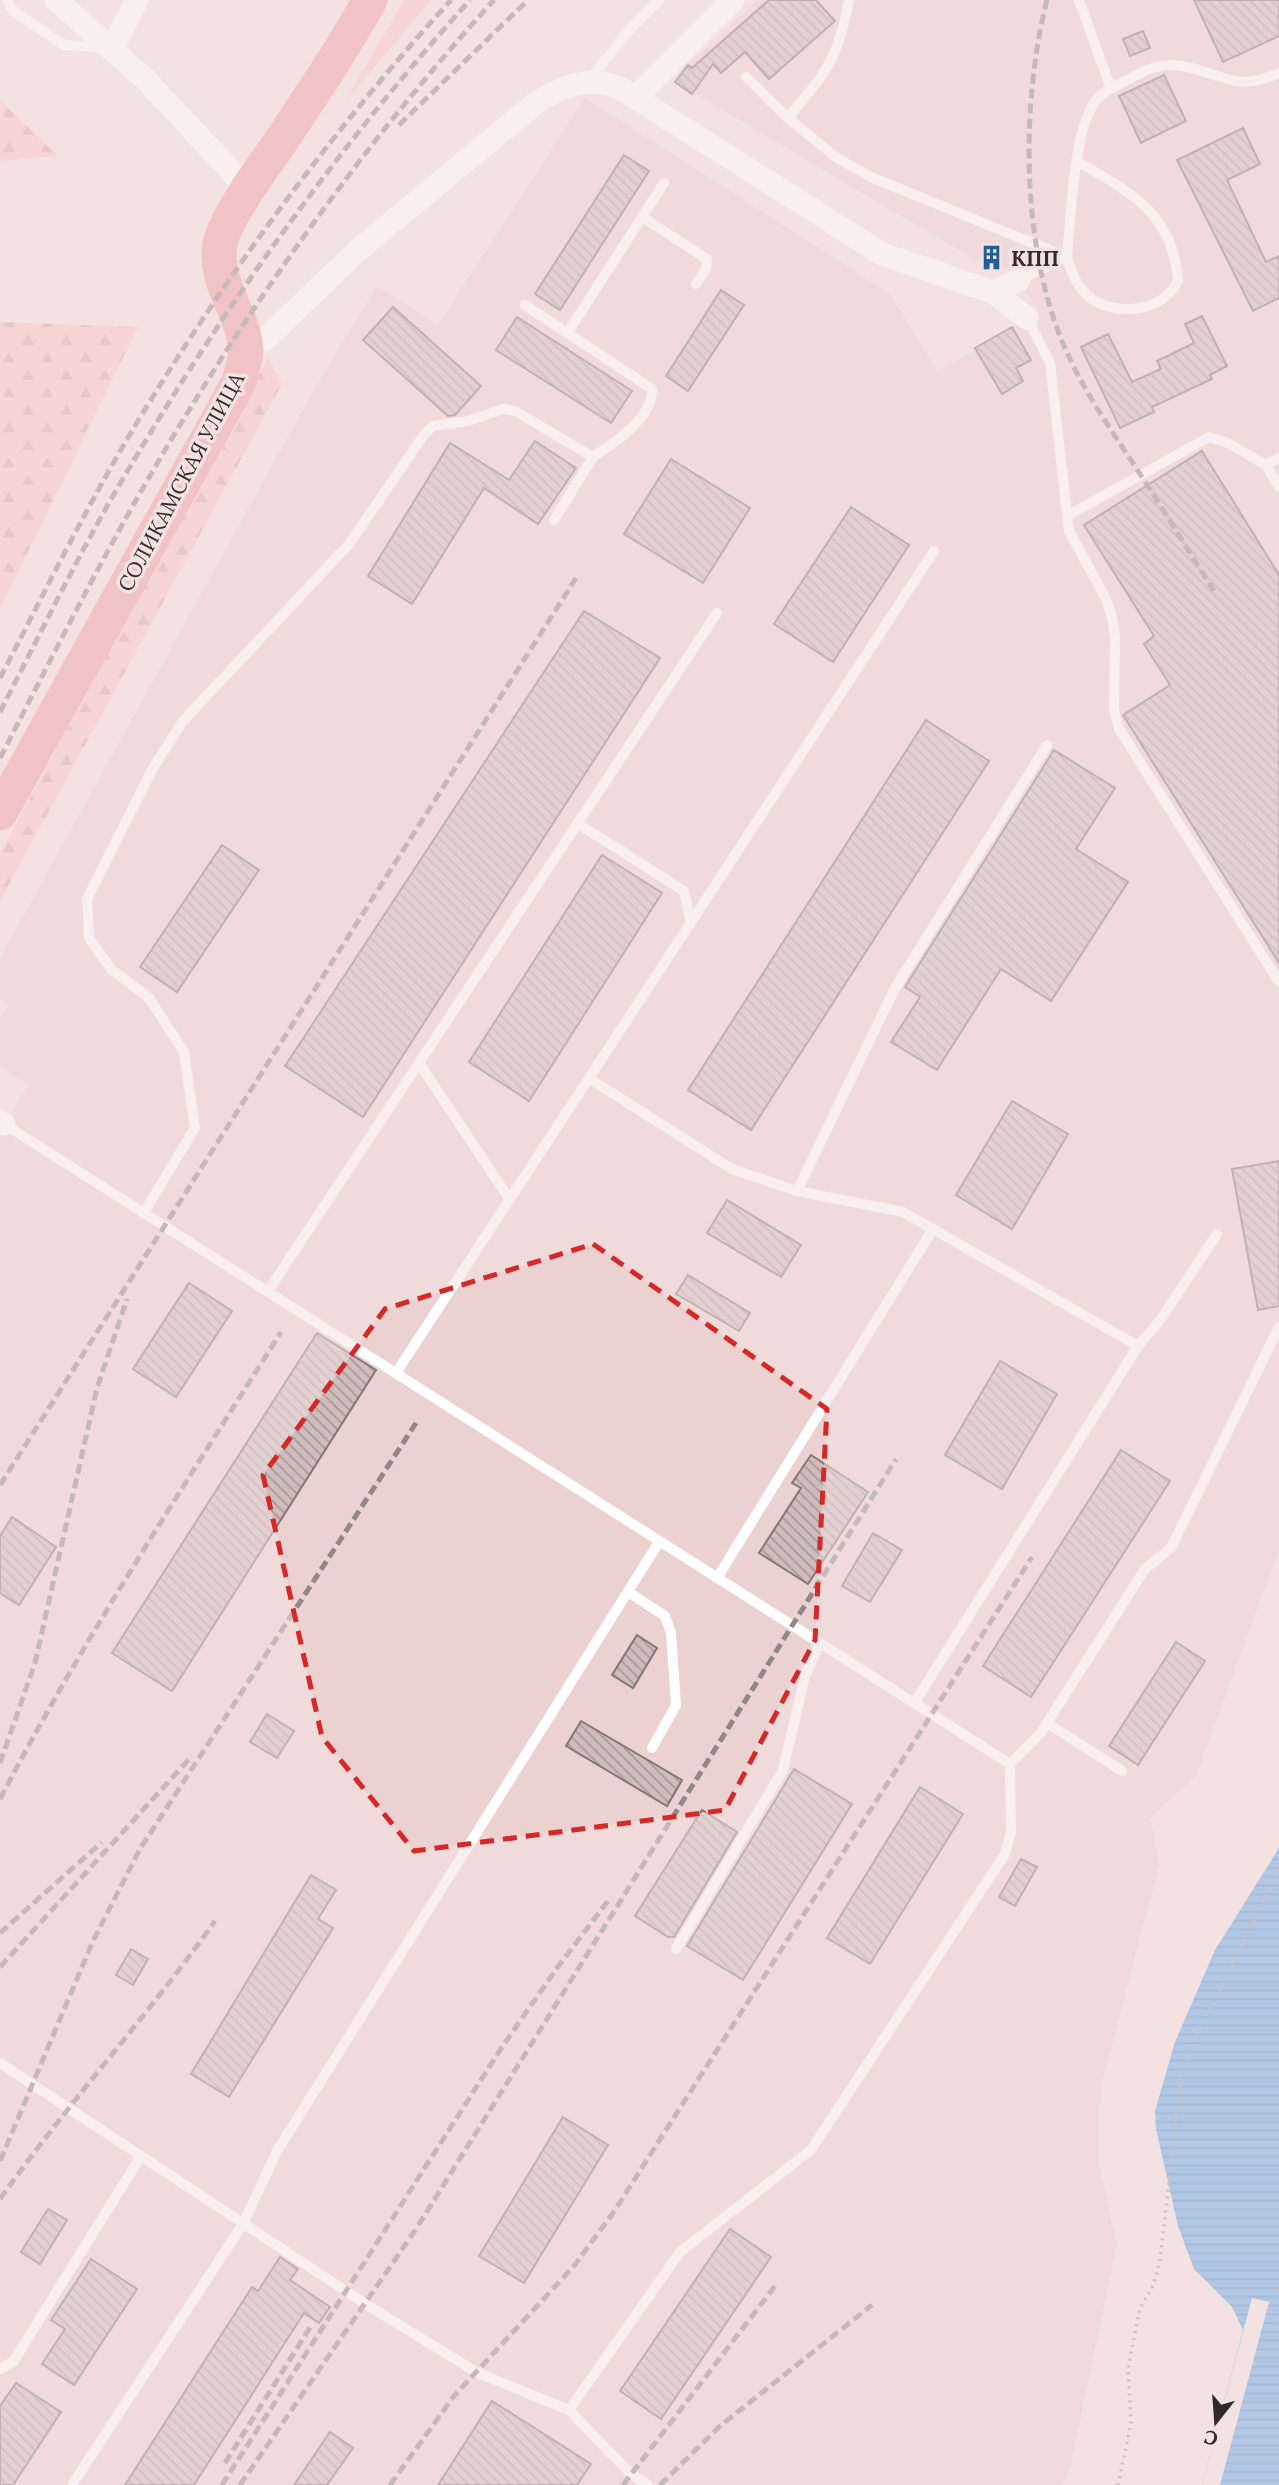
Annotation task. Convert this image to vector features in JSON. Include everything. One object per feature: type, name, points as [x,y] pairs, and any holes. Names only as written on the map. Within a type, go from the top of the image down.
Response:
[{"type":"main road","name":"СОЛИКАМСКАЯ УЛИЦА","points":[[0,813],[239,382],[246,353],[242,330],[224,289],[219,264],[220,242],[247,189],[338,57],[370,0]]},
{"type":"street","points":[[56,0],[144,78],[247,189]]},
{"type":"street","points":[[112,49],[136,0]]},
{"type":"street","points":[[636,97],[733,0]]},
{"type":"street","points":[[246,353],[270,335],[357,251],[537,102],[563,88],[589,81],[605,82],[636,97],[882,254],[993,292],[1010,302],[1027,318]]},
{"type":"street","points":[[993,292],[1019,280]]},
{"type":"lane","points":[[7,0],[12,10],[64,45],[112,49]]},
{"type":"lane","points":[[589,81],[628,31],[659,0]]},
{"type":"lane","points":[[788,118],[833,61],[842,36],[849,0]]},
{"type":"lane","points":[[1079,0],[1111,89]]},
{"type":"lane","points":[[1078,162],[1120,186],[1154,214],[1172,247],[1178,281],[1166,298],[1156,304],[1139,309],[1122,309],[1091,298],[1073,277],[1067,257],[1078,162],[1085,120],[1099,97],[1161,65],[1190,68],[1235,82],[1267,78],[1279,73]]},
{"type":"lane","points":[[746,77],[788,118],[837,158],[873,178],[1067,257]]},
{"type":"lane","points":[[1267,78],[1279,81]]},
{"type":"lane","points":[[568,332],[664,183]]},
{"type":"lane","points":[[642,217],[706,259],[706,269],[696,284]]},
{"type":"lane","points":[[1019,280],[1067,257]]},
{"type":"lane","points":[[525,305],[652,389],[650,400],[628,435],[593,457],[554,520]]},
{"type":"lane","points":[[1027,318],[1049,363],[1069,531],[1105,597],[1112,617],[1115,637],[1114,710],[1119,729],[1279,982]]},
{"type":"lane","points":[[143,1214],[195,1128],[184,1052],[149,998],[111,970],[89,938],[88,899],[153,768],[183,721],[350,543],[433,426],[468,421],[503,409],[515,411],[593,457]]},
{"type":"lane","points":[[1067,516],[1209,437],[1228,443],[1266,465],[1279,487]]},
{"type":"lane","points":[[1266,465],[1279,457]]},
{"type":"lane","points":[[396,1373],[934,551]]},
{"type":"lane","points":[[268,1291],[717,613]]},
{"type":"lane","points":[[797,1191],[895,988],[1047,745]]},
{"type":"lane","points":[[577,823],[684,891],[691,924]]},
{"type":"lane","points":[[419,1063],[510,1200]]},
{"type":"lane","points":[[590,1079],[732,1169],[797,1191],[903,1212],[1138,1346]]},
{"type":"lane","points":[[2,1123],[1010,1764]]},
{"type":"lane","points":[[717,1577],[933,1229]]},
{"type":"lane","points":[[915,1702],[1138,1346],[1161,1319],[1217,1234]]},
{"type":"lane","points":[[1010,1764],[1024,1752],[1047,1723],[1145,1569],[1171,1548],[1279,1327]]},
{"type":"lane","points":[[72,2485],[243,2224],[277,2151],[659,1542]]},
{"type":"lane","points":[[628,1592],[665,1616],[670,1624],[676,1705],[652,1748]]},
{"type":"lane","points":[[676,1949],[779,1778],[789,1751],[805,1676],[820,1643]]},
{"type":"lane","points":[[1047,1723],[1122,1771]]},
{"type":"lane","points":[[569,2410],[680,2252],[811,2150],[1005,1854],[1012,1831],[1010,1764]]},
{"type":"lane","points":[[0,2063],[243,2224],[476,2372],[569,2410],[631,2474],[648,2485]]},
{"type":"lane","points":[[0,2369],[13,2362],[141,2156]]},
{"type":"path","points":[[1118,2485],[1130,2423],[1128,2368],[1140,2308],[1153,2286],[1160,2260],[1181,2078],[1197,2032],[1217,1997],[1279,1869]]},
{"type":"highlighted area","points":[[593,1244],[827,1409],[815,1640],[725,1810],[414,1851],[322,1737],[263,1475],[385,1309]]},
{"type":"shaded area","points":[[758,0],[1279,0],[1279,1549],[1197,1774],[1151,1818],[1159,1866],[1103,2079],[1098,2123],[1098,2159],[1117,2244],[1070,2470],[1062,2485],[0,2485],[0,1130],[29,1085],[0,1067],[0,1018],[9,1005],[0,999],[0,958],[316,386],[377,286],[438,325],[585,98],[889,293],[938,372],[1038,312],[1010,265],[1006,268],[977,261],[675,82],[687,65]]},
{"type":"green space","points":[[404,0],[431,0],[344,103]]},
{"type":"green space","points":[[0,100],[58,156],[0,161]]},
{"type":"green space","points":[[0,322],[138,327],[0,609]]},
{"type":"green space","points":[[268,358],[282,384],[0,901],[0,853]]},
{"type":"water","points":[[1279,1848],[1279,2485],[1202,2485],[1243,2330],[1232,2307],[1194,2269],[1178,2226],[1156,2129],[1155,2111],[1175,2042],[1215,1950]]},
{"type":"pier","points":[[1252,2298],[1269,2302],[1220,2485],[1202,2485]]},
{"type":"building","points":[[769,0],[816,0],[835,21],[769,79],[745,52],[721,73],[713,64],[692,94],[675,82],[688,65],[692,68]]},
{"type":"building","points":[[1194,0],[1279,0],[1279,36],[1223,62]]},
{"type":"building","points":[[1143,31],[1150,48],[1130,56],[1123,39]]},
{"type":"building","points":[[1164,75],[1186,121],[1141,143],[1119,96]]},
{"type":"building","points":[[1243,128],[1260,164],[1227,180],[1266,262],[1279,256],[1279,298],[1253,311],[1177,160]]},
{"type":"building","points":[[624,155],[649,171],[560,310],[535,294]]},
{"type":"building","points":[[721,290],[744,305],[688,391],[666,376]]},
{"type":"building","points":[[393,307],[481,386],[455,415],[448,416],[363,340]]},
{"type":"building","points":[[1202,316],[1227,366],[1210,375],[1212,379],[1152,407],[1154,412],[1120,428],[1081,347],[1108,334],[1132,382],[1161,369],[1157,361],[1194,343],[1185,324]]},
{"type":"building","points":[[517,317],[632,391],[611,423],[496,350]]},
{"type":"building","points":[[1012,327],[1031,360],[1016,368],[1023,381],[1002,394],[975,348]]},
{"type":"building","points":[[535,441],[576,468],[538,524],[484,488],[412,604],[368,576],[450,443],[509,480]]},
{"type":"building","points":[[1202,451],[1279,575],[1279,963],[1123,715],[1170,685],[1144,644],[1154,636],[1084,525]]},
{"type":"building","points":[[671,459],[750,508],[703,583],[624,534]]},
{"type":"building","points":[[851,507],[909,545],[833,662],[774,624]]},
{"type":"building","points":[[584,611],[660,658],[363,1117],[285,1066]]},
{"type":"building","points":[[926,720],[989,761],[751,1130],[688,1090]]},
{"type":"building","points":[[1054,750],[1115,788],[1076,849],[1128,882],[1051,1001],[1001,969],[937,1070],[891,1042],[920,997],[905,987]]},
{"type":"building","points":[[222,845],[259,870],[177,992],[140,967]]},
{"type":"building","points":[[602,855],[662,893],[529,1101],[469,1062]]},
{"type":"building","points":[[1012,1101],[1068,1134],[1012,1229],[956,1195]]},
{"type":"building","points":[[1279,1161],[1279,1306],[1258,1310],[1232,1169]]},
{"type":"building","points":[[727,1200],[801,1245],[781,1277],[707,1233]]},
{"type":"building","points":[[688,1275],[750,1313],[739,1331],[676,1294]]},
{"type":"building","points":[[189,1283],[232,1311],[176,1397],[133,1369]]},
{"type":"building","points":[[317,1333],[376,1370],[172,1691],[112,1653]]},
{"type":"building","points":[[1000,1361],[1057,1394],[1002,1489],[945,1455]]},
{"type":"building","points":[[1121,1450],[1170,1481],[1031,1697],[983,1666]]},
{"type":"building","points":[[811,1455],[868,1492],[808,1584],[759,1553],[801,1488],[792,1483]]},
{"type":"building","points":[[12,1517],[56,1547],[19,1605],[0,1593],[0,1536]]},
{"type":"building","points":[[873,1533],[902,1550],[870,1602],[842,1586]]},
{"type":"building","points":[[637,1635],[657,1648],[633,1688],[612,1675]]},
{"type":"building","points":[[1176,1642],[1205,1661],[1138,1765],[1109,1746]]},
{"type":"building","points":[[267,1714],[294,1731],[277,1758],[250,1742]]},
{"type":"building","points":[[581,1721],[682,1780],[667,1806],[566,1746]]},
{"type":"building","points":[[794,1769],[852,1804],[743,1980],[687,1946]]},
{"type":"building","points":[[920,1787],[963,1814],[870,1964],[827,1938]]},
{"type":"building","points":[[702,1810],[737,1832],[674,1937],[668,1937],[635,1916]]},
{"type":"building","points":[[1021,1859],[1037,1867],[1015,1906],[999,1897]]},
{"type":"building","points":[[311,1875],[336,1890],[318,1919],[333,1928],[229,2097],[191,2074]]},
{"type":"building","points":[[131,1949],[148,1959],[133,1985],[116,1975]]},
{"type":"building","points":[[563,2117],[608,2145],[524,2283],[479,2256]]},
{"type":"building","points":[[48,2209],[67,2220],[40,2264],[21,2252]]},
{"type":"building","points":[[730,2229],[771,2257],[661,2419],[620,2391]]},
{"type":"building","points":[[280,2257],[298,2269],[290,2280],[330,2307],[319,2323],[304,2313],[194,2485],[125,2485],[252,2287],[258,2291]]},
{"type":"building","points":[[91,2259],[137,2289],[74,2385],[42,2364],[65,2329],[51,2320]]},
{"type":"building","points":[[16,2383],[61,2412],[13,2485],[0,2485],[0,2406]]},
{"type":"building","points":[[492,2401],[591,2464],[577,2485],[438,2485]]},
{"type":"building","points":[[330,2432],[353,2448],[327,2485],[294,2485]]},
{"type":"railway","points":[[0,678],[109,470],[217,297],[329,144],[451,0]]},
{"type":"railway","points":[[0,712],[110,501],[190,369],[277,241],[323,179],[419,58],[470,0]]},
{"type":"railway","points":[[0,758],[131,509],[170,441],[254,309],[298,244],[393,119],[494,0]]},
{"type":"railway","points":[[399,125],[528,0]]},
{"type":"railway","points":[[1047,0],[1038,40],[1033,83],[1029,172],[1032,216],[1049,302],[1062,341],[1088,392],[1214,591]]},
{"type":"railway","points":[[0,1485],[576,578]]},
{"type":"railway","points":[[0,1763],[35,1663],[97,1388],[127,1299]]},
{"type":"railway","points":[[0,1799],[100,1621],[281,1332]]},
{"type":"railway","points":[[0,2161],[93,1941],[140,1849],[416,1423]]},
{"type":"railway","points":[[240,2485],[416,2229],[896,1459]]},
{"type":"railway","points":[[390,2485],[454,2396],[574,2266],[613,2213],[1032,1557]]},
{"type":"railway","points":[[0,1967],[192,1756]]},
{"type":"railway","points":[[0,1933],[102,1842]]},
{"type":"railway","points":[[222,2485],[502,2047],[611,1897]]},
{"type":"railway","points":[[0,2199],[215,1921]]},
{"type":"railway","points":[[623,2485],[775,2286]]},
{"type":"railway","points":[[660,2485],[720,2426],[872,2305]]},
{"type":"railway","points":[[225,2463],[311,2326]]},
{"type":"place","name":"КПП","points":[[991,258]]}]
